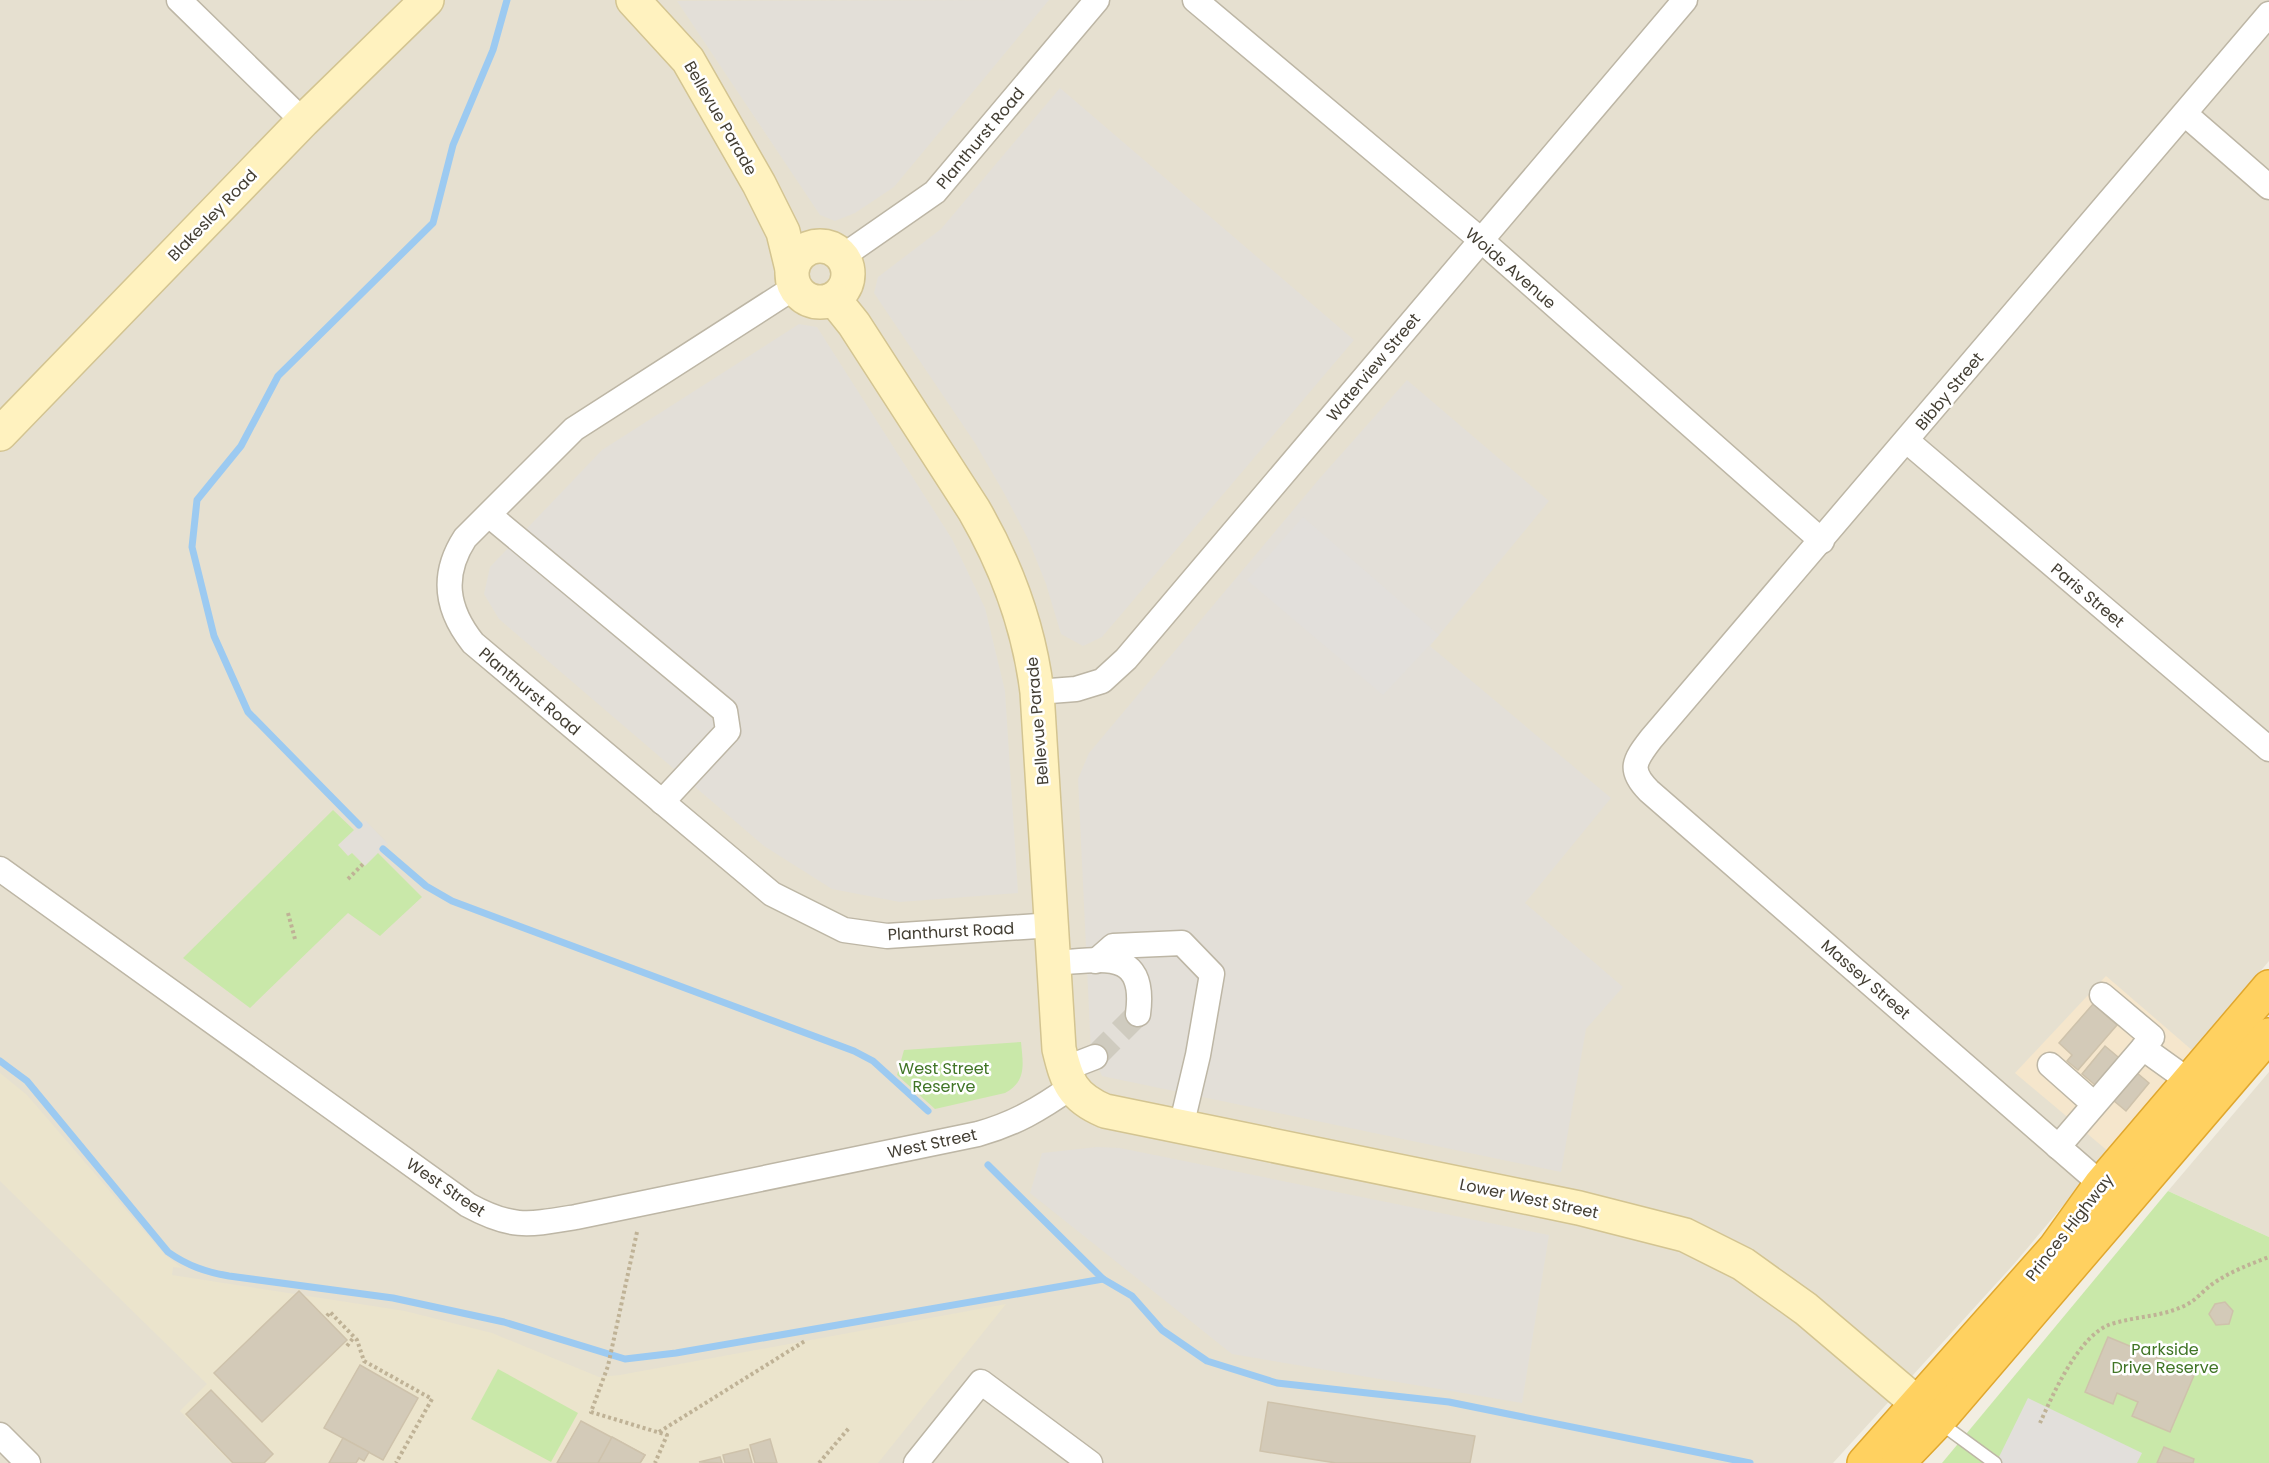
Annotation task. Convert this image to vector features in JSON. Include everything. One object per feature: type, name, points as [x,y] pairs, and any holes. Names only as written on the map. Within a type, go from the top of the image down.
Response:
[{"type":"highway","name":"Princes Highway","points":[[1899,1463],[1927,1413],[2055,1248],[2101,1184],[2269,987]]},
{"type":"highway","name":"Princes Highway","points":[[1864,1463],[1927,1413],[2269,1035]]},
{"type":"street","points":[[179,0],[303,121]]},
{"type":"street","name":"Blakesley Road","points":[[0,434],[303,121],[427,0]]},
{"type":"street","name":"Bellevue Parade","points":[[633,0],[688,60],[759,183],[783,232],[793,278]]},
{"type":"street","name":"Planthurst Road","points":[[833,251],[935,192],[1097,0]]},
{"type":"street","name":"Woids Avenue","points":[[1195,0],[1481,240],[1822,541]]},
{"type":"street","name":"Waterview Street","points":[[1037,692],[1077,689],[1101,681],[1126,659],[1685,0]]},
{"type":"street","name":"Bibby Street","points":[[1635,771],[1637,759],[1651,740],[2269,14]]},
{"type":"street","points":[[2185,114],[2269,187]]},
{"type":"street","name":"Bellevue Parade","points":[[759,183],[780,199],[833,251]]},
{"type":"street","points":[[804,250],[833,251],[848,265],[849,280],[844,289],[834,299],[824,302],[810,301],[793,278],[804,250]]},
{"type":"street","name":"Planthurst Road","points":[[793,278],[574,429],[465,538],[455,554],[451,568],[450,596],[461,628],[473,643],[772,894],[844,930],[887,936],[1053,925]]},
{"type":"street","name":"Bellevue Parade","points":[[834,299],[861,334],[990,537],[1014,592],[1032,651],[1037,692],[1053,925],[1059,1049],[1067,1078]]},
{"type":"street","name":"Paris Street","points":[[1907,441],[2269,749]]},
{"type":"street","points":[[489,515],[725,711],[728,731],[662,802]]},
{"type":"street","name":"Massey Street","points":[[1635,771],[1638,779],[1649,791],[2101,1184]]},
{"type":"street","name":"West Street","points":[[0,869],[468,1205],[511,1223],[534,1224],[576,1217],[978,1134],[1007,1126],[1029,1116],[1067,1078],[1095,1057]]},
{"type":"street","points":[[1096,961],[1113,946],[1182,943],[1212,974],[1198,1056],[1181,1127]]},
{"type":"street","points":[[1055,963],[1119,960],[1130,968],[1140,996],[1138,1014]]},
{"type":"street","points":[[2058,1147],[2152,1036],[2102,995]]},
{"type":"street","points":[[2143,1048],[2189,1081]]},
{"type":"street","points":[[2050,1065],[2094,1104]]},
{"type":"street","name":"Lower West Street","points":[[1067,1078],[1082,1099],[1105,1111],[1579,1208],[1685,1235],[1743,1264],[1806,1309],[1927,1413]]},
{"type":"street","points":[[916,1463],[981,1382],[1090,1463]]},
{"type":"street","points":[[3,1443],[28,1463]]},
{"type":"lane","points":[[1927,1413],[1995,1463]]},
{"type":"path","points":[[348,879],[363,864]]},
{"type":"path","points":[[288,913],[295,939]]},
{"type":"path","points":[[637,1232],[608,1366],[591,1412],[667,1435],[655,1463]]},
{"type":"path","points":[[2040,1423],[2056,1388],[2090,1338],[2108,1325],[2134,1318],[2163,1315],[2189,1304],[2232,1270],[2269,1257]]},
{"type":"path","points":[[327,1316],[330,1312],[354,1337],[364,1360],[432,1399],[396,1463]]},
{"type":"path","points":[[347,1346],[354,1337]]},
{"type":"path","points":[[659,1433],[805,1341]]},
{"type":"path","points":[[819,1463],[849,1428]]},
{"type":"shaded area","points":[[0,0],[2269,0],[2269,961],[2014,1264],[1833,1463],[0,1463]]},
{"type":"shaded area","points":[[1049,0],[894,187],[855,213],[835,221],[820,215],[677,1]]},
{"type":"shaded area","points":[[1060,88],[1354,340],[1102,637],[1083,646],[1061,634],[1046,584],[1028,539],[1004,493],[975,443],[874,293],[878,277],[941,229]]},
{"type":"shaded area","points":[[799,324],[817,327],[952,539],[985,608],[1005,691],[1018,893],[900,902],[832,889],[764,846],[499,619],[484,594],[490,567],[602,450]]},
{"type":"shaded area","points":[[1407,380],[1549,501],[1430,646],[1611,798],[1525,903],[1623,987],[1586,1029],[1561,1172],[1102,1076],[1091,1052],[1078,779],[1089,753],[1320,478]]},
{"type":"shaded area","points":[[1303,517],[1439,635],[1383,695],[1247,580]]},
{"type":"shaded area","points":[[365,820],[388,844],[365,866],[353,853],[349,856],[338,845]]},
{"type":"shaded area","points":[[2106,976],[2193,1051],[2109,1152],[2015,1073]]},
{"type":"shaded area","points":[[2269,1072],[2269,1237],[2168,1191]]},
{"type":"shaded area","points":[[0,1073],[27,1095],[164,1254],[182,1268],[173,1267],[172,1275],[405,1311],[492,1333],[599,1377],[1006,1304],[878,1463],[231,1463],[180,1411],[207,1384],[0,1181]]},
{"type":"shaded area","points":[[1097,1147],[1120,1148],[1549,1235],[1522,1403],[1232,1354],[1030,1193],[1042,1153]]},
{"type":"shaded area","points":[[2028,1398],[2142,1453],[2137,1463],[1996,1463]]},
{"type":"green space","points":[[333,810],[354,830],[338,845],[348,856],[352,853],[365,866],[378,853],[422,897],[380,936],[348,913],[250,1008],[183,958]]},
{"type":"green space","name":"West Street Reserve","points":[[1021,1042],[1022,1071],[1017,1083],[1005,1093],[935,1109],[897,1075],[904,1050]]},
{"type":"green space","name":"Parkside Drive Reserve","points":[[2168,1191],[2269,1237],[2269,1463],[1942,1463]]},
{"type":"green space","points":[[498,1369],[578,1413],[551,1462],[471,1419]]},
{"type":"building","points":[[2093,1004],[2117,1025],[2078,1070],[2067,1061],[2072,1055],[2059,1043]]},
{"type":"building","points":[[2105,1046],[2149,1083],[2126,1111],[2082,1074]]},
{"type":"building","points":[[299,1291],[347,1340],[262,1422],[214,1373]]},
{"type":"building","points":[[2225,1302],[2233,1311],[2229,1324],[2216,1325],[2209,1314],[2215,1304]]},
{"type":"building","points":[[2108,1337],[2195,1373],[2170,1432],[2132,1416],[2138,1402],[2117,1393],[2113,1404],[2085,1392]]},
{"type":"building","points":[[360,1365],[418,1398],[383,1460],[324,1428]]},
{"type":"building","points":[[211,1390],[273,1454],[264,1463],[233,1463],[186,1414]]},
{"type":"building","points":[[1268,1402],[1475,1436],[1470,1463],[1336,1463],[1260,1451]]},
{"type":"building","points":[[581,1421],[645,1455],[640,1463],[557,1463]]},
{"type":"building","points":[[612,1437],[645,1455],[640,1463],[598,1463]]},
{"type":"building","points":[[343,1438],[369,1452],[364,1461],[359,1458],[356,1463],[329,1463]]},
{"type":"building","points":[[770,1439],[777,1463],[755,1463],[750,1445]]},
{"type":"building","points":[[2164,1447],[2194,1459],[2193,1463],[2157,1463]]},
{"type":"building","points":[[748,1449],[752,1463],[725,1463],[723,1455]]},
{"type":"building","points":[[720,1457],[722,1463],[699,1462]]},
{"type":"waterway","points":[[359,825],[248,712],[214,636],[192,547],[197,500],[241,446],[278,376],[433,223],[453,145],[493,50],[507,0]]},
{"type":"waterway","points":[[383,849],[426,886],[452,901],[854,1051],[873,1061],[928,1111]]},
{"type":"waterway","points":[[0,1061],[27,1081],[168,1252],[190,1265],[229,1276],[393,1298],[504,1322],[625,1359],[676,1353],[1103,1279]]},
{"type":"waterway","points":[[988,1165],[1103,1279],[1132,1296],[1162,1330],[1207,1361],[1277,1383],[1449,1402],[1750,1463]]},
{"type":"tunnel","points":[[1095,1057],[1138,1014]]}]
